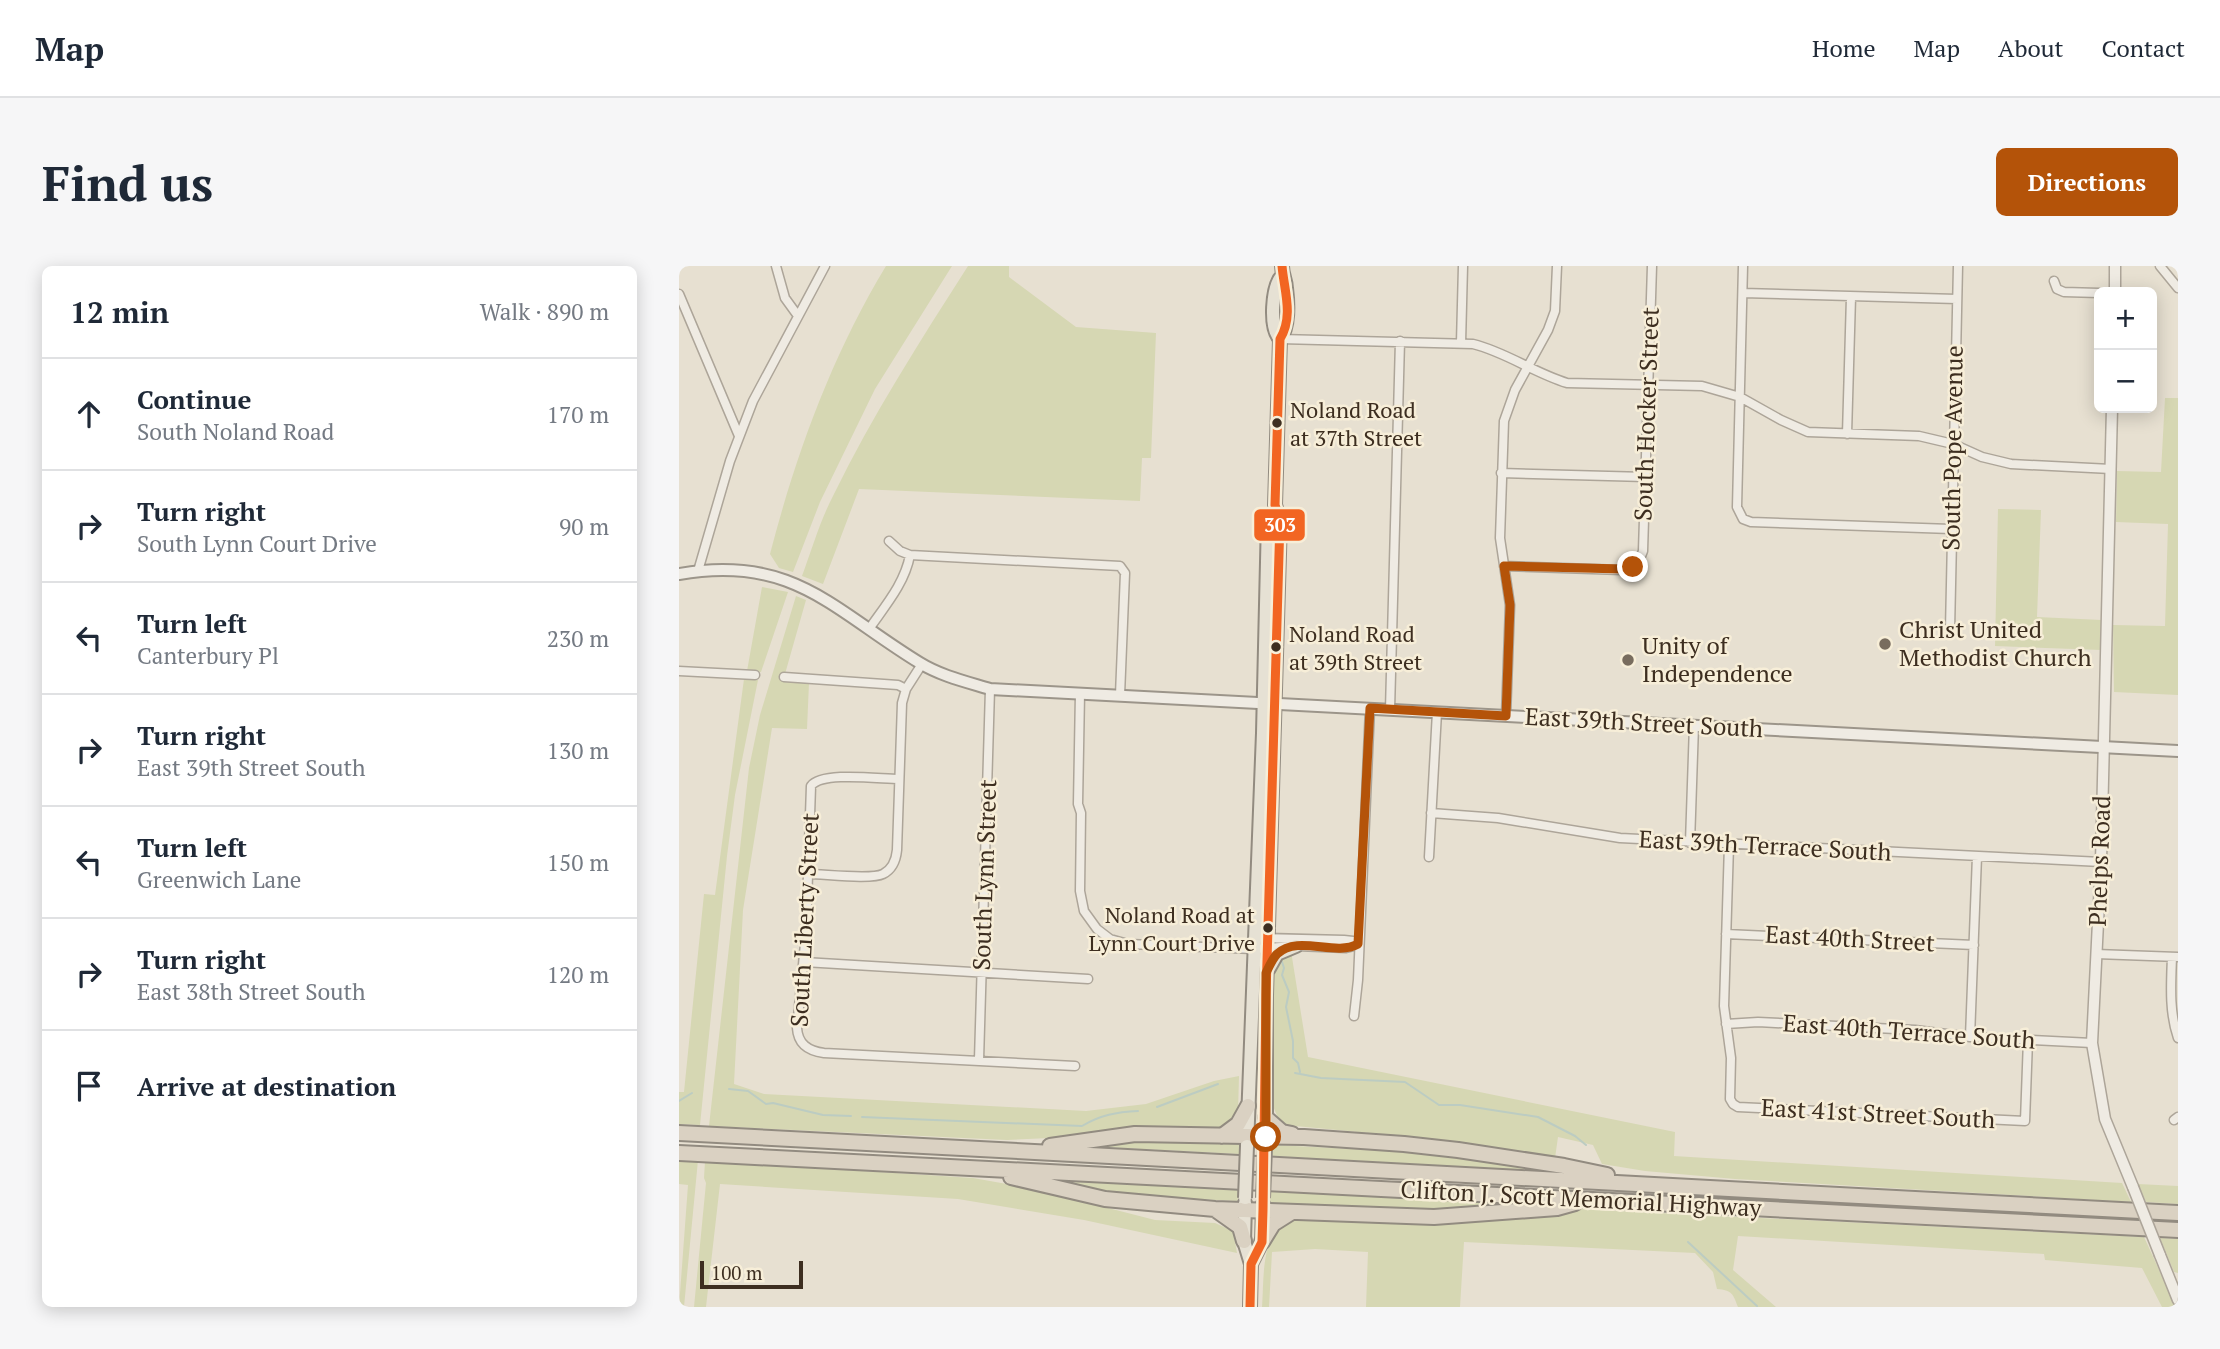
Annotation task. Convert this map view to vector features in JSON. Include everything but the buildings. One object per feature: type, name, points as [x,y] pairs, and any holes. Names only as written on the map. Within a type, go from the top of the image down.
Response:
[{"type":"highway","points":[[1222,1136],[1238,1124],[1248,1106]]},
{"type":"highway","points":[[1266,1118],[1282,1132],[1304,1138]]},
{"type":"highway","points":[[679,1133],[1021,1151],[1135,1134],[1222,1136],[1247,1142],[1304,1138],[1458,1150],[1564,1166],[1652,1185]]},
{"type":"highway","name":"Clifton J. Scott Memorial Highway","points":[[1021,1151],[2178,1213]]},
{"type":"highway","points":[[679,1153],[983,1169],[1105,1199],[1215,1209],[1263,1204],[1296,1210],[1434,1217],[1557,1208],[1588,1199]]},
{"type":"highway","name":"Clifton J. Scott Memorial Highway","points":[[983,1169],[2178,1230]]},
{"type":"highway","points":[[1215,1209],[1240,1227],[1244,1241]]},
{"type":"highway","points":[[1262,1242],[1273,1224],[1296,1210]]},
{"type":"main road","points":[[1250,1307],[1251,1264],[1244,1241],[1248,1106],[1261,943],[1271,610],[1268,519],[1275,510],[1280,339],[1286,331],[1286,287],[1282,271]]},
{"type":"main road","name":"East 39th Street South","points":[[679,574],[698,571],[746,571],[793,583],[825,598],[922,664],[990,689],[2178,751]]},
{"type":"main road","points":[[1251,1264],[1262,1242],[1266,1142],[1266,973],[1261,943]]},
{"type":"main road","points":[[1266,973],[1277,954],[1296,946]]},
{"type":"street","points":[[776,266],[785,298],[799,316]]},
{"type":"street","points":[[698,571],[739,436],[767,371],[825,266]]},
{"type":"street","points":[[1461,343],[1463,266]]},
{"type":"street","points":[[1506,716],[1510,605],[1500,538],[1504,421],[1515,390],[1548,330],[1555,311],[1557,266]]},
{"type":"street","name":"South Hocker Street","points":[[1504,566],[1622,569],[1633,567],[1639,562],[1643,551],[1652,266]]},
{"type":"street","points":[[1744,266],[1737,507],[1743,519],[1751,522],[1951,529]]},
{"type":"street","name":"South Pope Avenue","points":[[1950,630],[1958,266]]},
{"type":"street","points":[[2115,266],[2115,287]]},
{"type":"street","points":[[2160,266],[2178,288]]},
{"type":"street","points":[[2054,281],[2057,289],[2064,292],[2094,293]]},
{"type":"street","points":[[1743,293],[1957,299]]},
{"type":"street","points":[[679,294],[739,436]]},
{"type":"street","points":[[1847,434],[1851,297]]},
{"type":"street","points":[[1280,339],[1461,343],[1487,347],[1546,377],[1567,383],[1702,386],[1740,397],[1808,432],[1919,436],[1953,444],[1982,457],[2011,464],[2111,469]]},
{"type":"street","points":[[1390,710],[1400,341]]},
{"type":"street","name":"Phelps Road","points":[[2112,413],[2101,863],[2092,1044],[2105,1119],[2178,1300]]},
{"type":"street","points":[[1501,473],[1646,477]]},
{"type":"street","points":[[889,541],[910,555],[1120,566],[1125,573],[1120,695]]},
{"type":"street","points":[[869,629],[902,581],[910,555]]},
{"type":"street","points":[[808,874],[874,876],[888,870],[894,863],[897,850],[902,703],[906,689],[922,664]]},
{"type":"street","points":[[679,671],[755,675]]},
{"type":"street","points":[[784,677],[898,685],[906,689]]},
{"type":"street","name":"South Lynn Street","points":[[979,1060],[990,689]]},
{"type":"street","points":[[1080,693],[1080,888],[1084,911],[1089,920],[1110,939],[1128,943],[1344,940],[1358,944]]},
{"type":"street","points":[[1354,1016],[1359,980],[1358,944],[1370,708]]},
{"type":"street","points":[[1429,857],[1437,712]]},
{"type":"street","points":[[1690,843],[1694,725]]},
{"type":"street","name":"South Liberty Street","points":[[899,779],[827,777],[814,782],[810,790],[804,962],[797,1032],[803,1046],[815,1052],[979,1060]]},
{"type":"street","name":"East 39th Terrace South","points":[[1431,813],[1498,818],[1620,838],[2101,863]]},
{"type":"street","points":[[1726,1024],[1724,1006],[1728,845]]},
{"type":"street","points":[[1970,1037],[1977,856]]},
{"type":"street","name":"East 40th Street","points":[[1726,934],[1974,945]]},
{"type":"street","points":[[1261,943],[1346,948],[1358,944]]},
{"type":"street","points":[[2096,954],[2175,957],[2172,1003],[2178,1038]]},
{"type":"street","points":[[804,962],[1088,979]]},
{"type":"street","name":"East 40th Terrace South","points":[[1726,1024],[1758,1022],[1915,1030],[1970,1037],[2092,1044]]},
{"type":"street","name":"East 41st Street South","points":[[1726,1024],[1731,1058],[1732,1103],[1738,1107],[2025,1121],[2028,1041]]},
{"type":"street","points":[[979,1060],[1075,1066]]},
{"type":"green space","points":[[886,266],[952,266],[875,389],[820,502],[793,572],[779,568],[770,554],[804,442],[832,370]]},
{"type":"green space","points":[[968,266],[1009,266],[1009,277],[1076,327],[1156,333],[1151,458],[1142,458],[1140,501],[859,489],[823,584],[802,576],[824,515],[848,466],[897,379]]},
{"type":"green space","points":[[2165,398],[2178,398],[2178,695],[2114,692],[2113,625],[2165,626],[2168,524],[2116,522],[2117,471],[2161,472]]},
{"type":"green space","points":[[1998,509],[2041,510],[2037,617],[2102,620],[2101,650],[1995,646]]},
{"type":"green space","points":[[762,587],[788,592],[761,672],[747,671]]},
{"type":"green space","points":[[796,596],[806,600],[783,681],[809,683],[807,729],[772,728],[743,910],[734,1084],[764,1094],[1086,1111],[1146,1104],[1214,1081],[1239,1076],[1238,1113],[1228,1126],[1156,1126],[1073,1137],[1007,1140],[709,1126],[749,768],[760,715]]},
{"type":"green space","points":[[744,679],[758,680],[735,795],[727,856],[700,1125],[679,1124],[679,1092],[684,1092],[704,894],[715,895]]},
{"type":"green space","points":[[1291,951],[1308,1057],[1675,1132],[1674,1156],[2122,1183],[2131,1202],[1735,1179],[1645,1171],[1602,1164],[1593,1145],[1558,1137],[1555,1158],[1421,1138],[1285,1125],[1278,1118],[1273,1106],[1273,973],[1280,955]]},
{"type":"green space","points":[[1120,1140],[1237,1142],[1241,1146],[1239,1154],[1084,1146]]},
{"type":"green space","points":[[1275,1145],[1412,1152],[1545,1167],[1545,1171],[1272,1156],[1271,1147]]},
{"type":"green space","points":[[679,1159],[698,1160],[684,1307],[679,1307],[688,1185],[679,1184]]},
{"type":"green space","points":[[705,1161],[973,1178],[1030,1188],[1155,1220],[1215,1223],[1233,1231],[1237,1253],[1084,1220],[958,1199],[720,1184],[706,1307],[694,1307],[706,1183]]},
{"type":"green space","points":[[1078,1182],[1241,1190],[1237,1201],[1112,1195],[1047,1183]]},
{"type":"green space","points":[[2138,1184],[2178,1186],[2178,1204],[2146,1202]]},
{"type":"green space","points":[[1269,1190],[1513,1204],[1423,1212],[1272,1204]]},
{"type":"green space","points":[[1580,1209],[2144,1237],[2176,1307],[2162,1307],[2142,1268],[2045,1260],[2044,1254],[1738,1236],[1733,1270],[1776,1307],[1738,1307],[1731,1294],[1717,1289],[1713,1272],[1695,1253],[1464,1242],[1460,1307],[1366,1307],[1368,1252],[1315,1249],[1272,1252],[1269,1307],[1262,1307],[1269,1242],[1280,1226],[1294,1217]]},
{"type":"green space","points":[[2160,1238],[2178,1239],[2178,1273],[2174,1272]]},
{"type":"waterway","points":[[1281,959],[1284,968],[1282,975],[1289,992],[1286,1007],[1293,1041],[1293,1058],[1298,1063],[1300,1072]]},
{"type":"waterway","points":[[1295,1073],[1321,1078],[1405,1082],[1439,1105],[1460,1105],[1538,1117],[1575,1136],[1586,1145]]},
{"type":"waterway","points":[[1157,1107],[1218,1084]]},
{"type":"waterway","points":[[729,1089],[748,1091],[766,1104],[773,1103],[823,1115],[851,1116]]},
{"type":"waterway","points":[[679,1101],[692,1093]]},
{"type":"waterway","points":[[862,1117],[1082,1126],[1109,1115],[1138,1111]]},
{"type":"waterway","points":[[1688,1242],[1757,1306]]},
{"type":"transit line","name":"303","points":[[1250,1307],[1251,1264],[1262,1242],[1263,1210],[1266,995],[1280,520],[1275,505],[1280,339],[1287,321],[1282,266]]},
{"type":"place","name":"Noland Road at 37th Street","points":[[1277,423]]},
{"type":"place","name":"Christ United Methodist Church","points":[[1885,644]]},
{"type":"place","name":"Noland Road at 39th Street","points":[[1276,647]]},
{"type":"place","name":"Unity of Independence","points":[[1628,660]]},
{"type":"place","name":"Noland Road at Lynn Court Drive","points":[[1268,928]]},
{"type":"route","points":[[1266,1137],[1266,973],[1271,962],[1277,954],[1296,946],[1352,948],[1358,944],[1370,708],[1506,716],[1510,605],[1504,566],[1633,567]]}]
